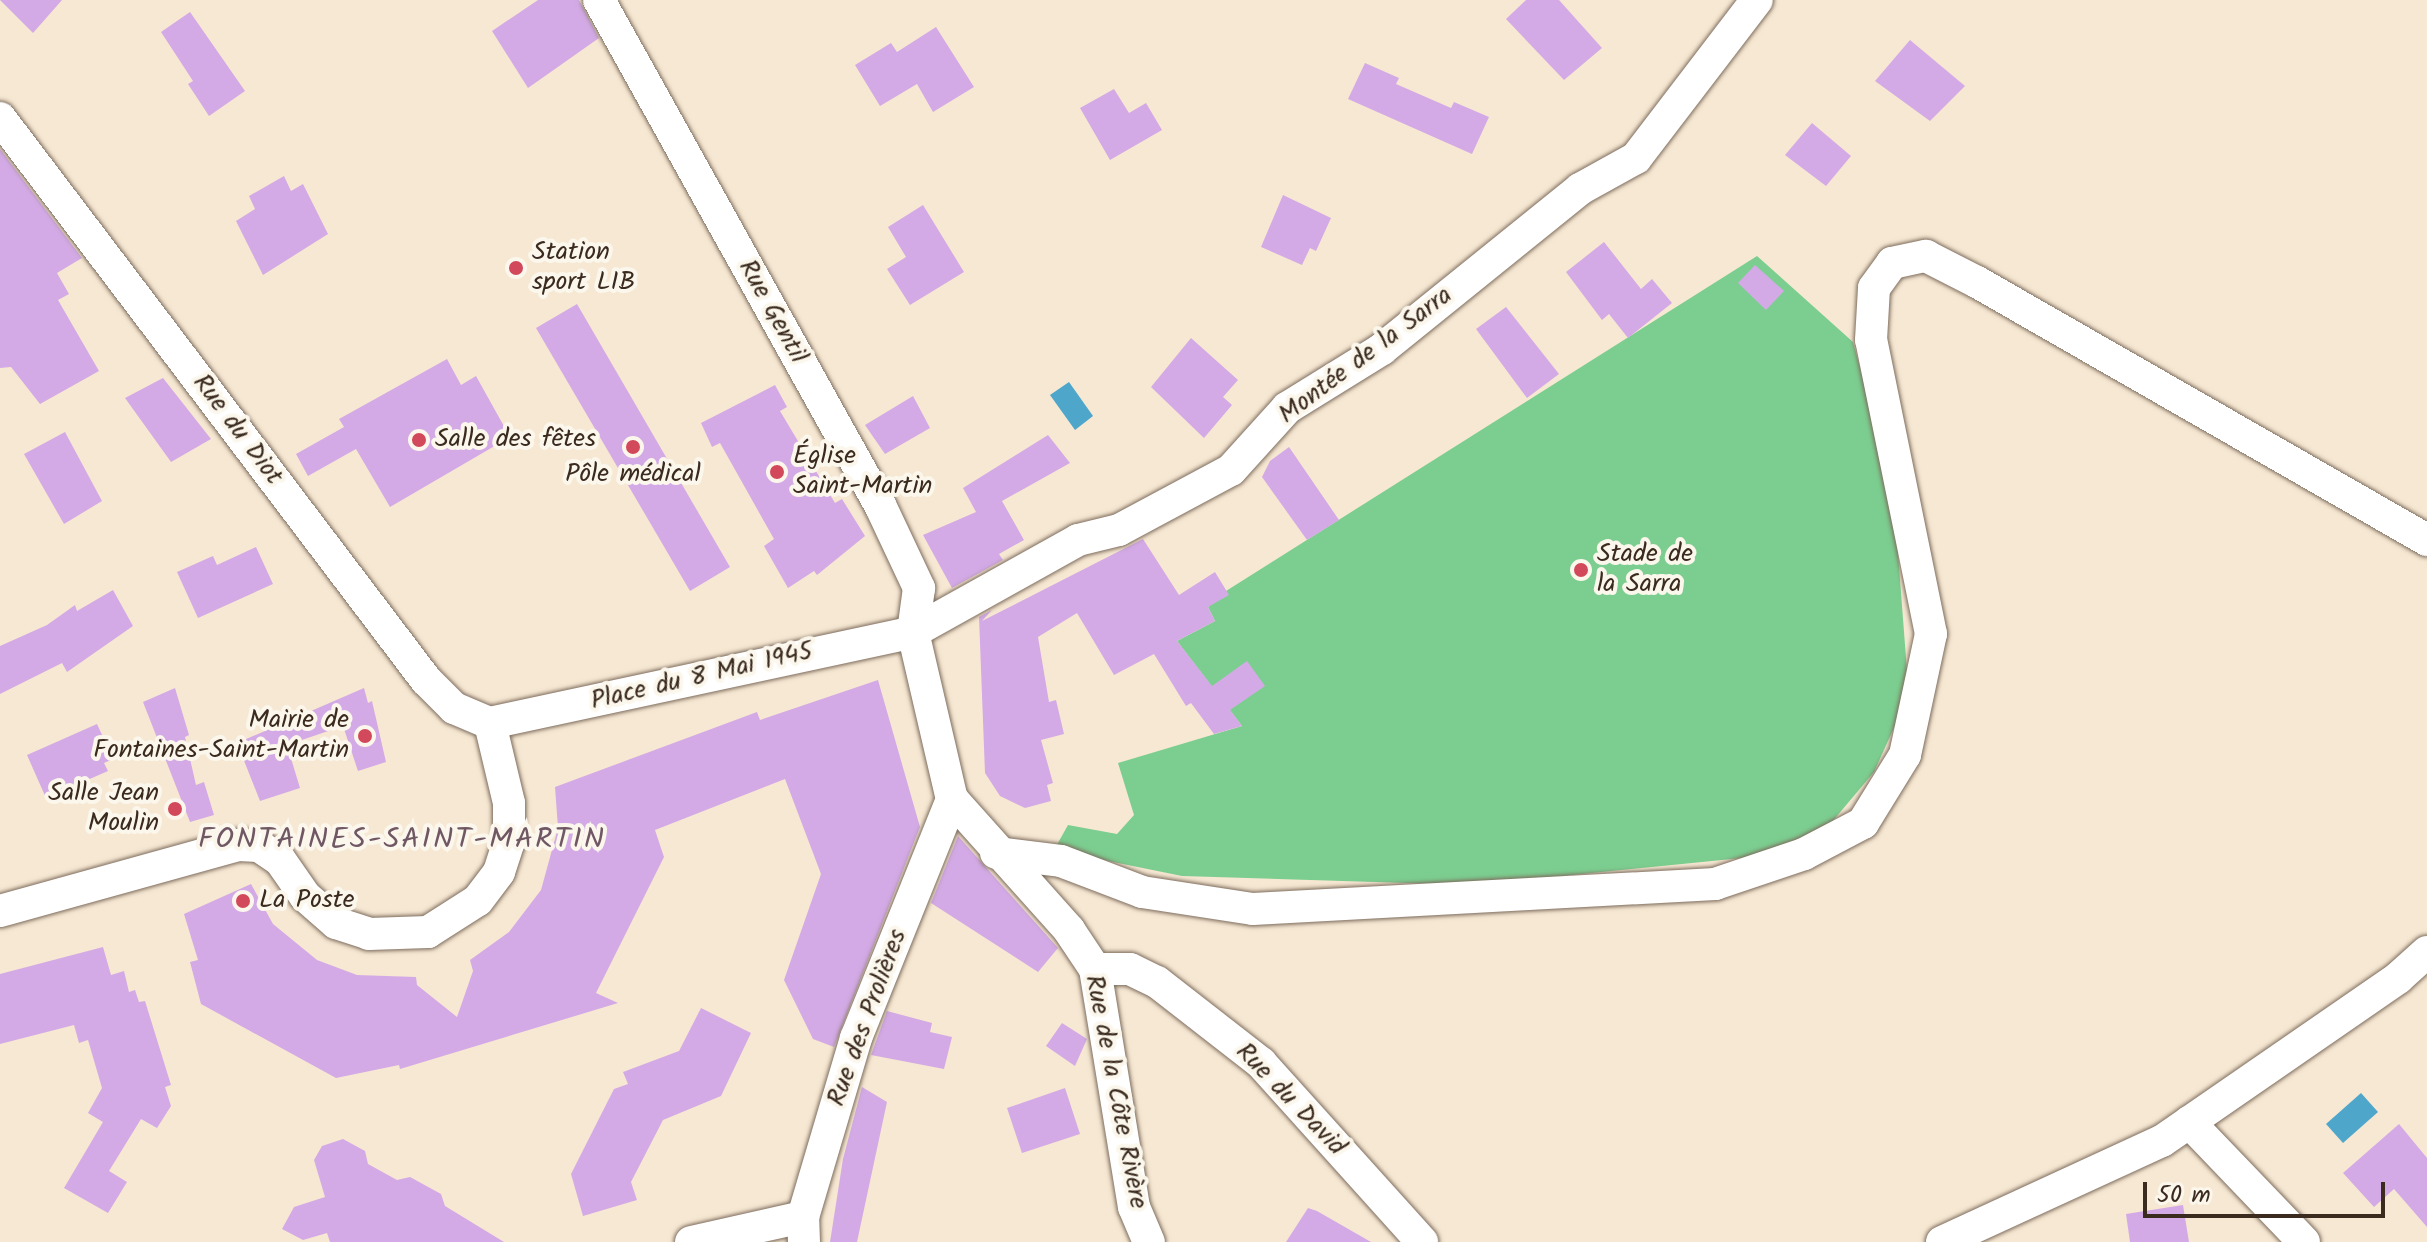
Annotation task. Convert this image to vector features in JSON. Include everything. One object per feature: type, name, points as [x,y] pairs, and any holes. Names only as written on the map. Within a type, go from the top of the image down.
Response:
[{"type":"street","name":"Rue Gentil","points":[[599,0],[880,505],[919,588],[913,632]]},
{"type":"street","name":"Montée de la Sarra","points":[[913,632],[1078,540],[1119,530],[1231,470],[1287,408],[1382,349],[1580,189],[1636,158],[1757,0]]},
{"type":"street","name":"Rue du Diot","points":[[0,118],[426,680],[454,708],[490,723]]},
{"type":"street","points":[[996,853],[1061,861],[1142,892],[1253,909],[1715,884],[1804,854],[1863,823],[1905,755],[1931,634],[1871,340],[1874,288],[1892,263],[1926,256],[1977,282],[2427,540]]},
{"type":"street","name":"Place du 8 Mai 1945","points":[[490,723],[913,632]]},
{"type":"street","points":[[913,632],[952,799]]},
{"type":"street","points":[[0,911],[238,845],[259,846],[280,860],[305,896],[336,923],[369,934],[428,932],[478,900],[499,872],[509,842],[509,803],[490,723]]},
{"type":"street","name":"Rue de la Côte Rivère","points":[[952,799],[996,853],[1069,930],[1095,969],[1134,1207],[1149,1242]]},
{"type":"street","name":"Rue des Prolières","points":[[803,1229],[856,1038],[952,799]]},
{"type":"street","points":[[1942,1242],[2162,1141],[2398,978],[2427,952]]},
{"type":"street","name":"Rue du David","points":[[1095,969],[1130,969],[1157,982],[1261,1063],[1422,1242]]},
{"type":"street","points":[[2189,1122],[2304,1242]]},
{"type":"street","points":[[691,1242],[803,1229]]},
{"type":"green space","name":"Stade de la Sarra","points":[[1757,256],[1853,342],[1893,488],[1907,671],[1897,721],[1874,772],[1826,829],[1752,857],[1471,885],[1182,876],[1054,850],[1068,825],[1117,834],[1134,815],[1118,763],[1242,726],[1177,641],[1215,621],[1208,607],[1226,591]]},
{"type":"water","points":[[1069,382],[1093,416],[1075,430],[1050,395]]},
{"type":"water","points":[[2361,1093],[2378,1112],[2343,1143],[2326,1124]]},
{"type":"building","points":[[0,0],[62,0],[33,33]]},
{"type":"building","points":[[538,0],[579,0],[599,38],[528,88],[492,31]]},
{"type":"building","points":[[1526,0],[1559,0],[1602,48],[1564,80],[1506,19]]},
{"type":"building","points":[[190,12],[245,91],[209,116],[188,84],[193,81],[161,32]]},
{"type":"building","points":[[936,27],[974,87],[933,112],[917,84],[880,106],[855,65],[891,43],[897,52]]},
{"type":"building","points":[[1910,40],[1965,86],[1930,121],[1875,81]]},
{"type":"building","points":[[1365,63],[1399,78],[1396,84],[1451,108],[1454,102],[1489,117],[1472,154],[1348,99]]},
{"type":"building","points":[[1114,89],[1129,113],[1146,103],[1162,130],[1110,160],[1080,108]]},
{"type":"building","points":[[1812,123],[1851,156],[1826,186],[1785,155]]},
{"type":"building","points":[[0,149],[82,258],[57,273],[69,294],[58,300],[99,371],[40,404],[11,367],[0,368]]},
{"type":"building","points":[[284,176],[291,191],[303,184],[328,234],[263,275],[236,221],[255,209],[249,196]]},
{"type":"building","points":[[1283,195],[1331,218],[1316,251],[1310,248],[1302,265],[1261,247]]},
{"type":"building","points":[[923,205],[964,272],[910,305],[887,269],[906,257],[888,227]]},
{"type":"building","points":[[1604,242],[1641,289],[1652,279],[1672,303],[1628,338],[1609,314],[1602,320],[1566,272]]},
{"type":"building","points":[[1755,265],[1784,291],[1766,310],[1738,283]]},
{"type":"building","name":"Pôle médical","points":[[577,304],[730,567],[690,591],[536,328]]},
{"type":"building","points":[[1506,307],[1559,374],[1527,398],[1476,329]]},
{"type":"building","points":[[1191,338],[1238,380],[1223,397],[1232,405],[1204,438],[1151,387]]},
{"type":"building","name":"Salle des fêtes","points":[[447,359],[461,385],[476,376],[510,437],[390,507],[356,449],[308,476],[296,454],[344,427],[339,419]]},
{"type":"building","points":[[163,378],[211,439],[171,462],[125,398]]},
{"type":"building","name":"Église Saint-Martin","points":[[775,385],[787,407],[780,411],[835,503],[842,499],[865,536],[817,575],[814,571],[788,588],[764,546],[774,539],[720,443],[712,447],[701,423]]},
{"type":"building","points":[[913,396],[930,428],[885,454],[865,425]]},
{"type":"building","points":[[65,432],[102,501],[64,524],[24,454]]},
{"type":"building","points":[[1048,435],[1070,463],[1002,501],[1024,540],[999,554],[1003,560],[952,588],[923,535],[976,512],[963,488]]},
{"type":"building","points":[[1289,447],[1339,520],[1307,540],[1262,477],[1270,461]]},
{"type":"building","points":[[1143,539],[1179,595],[1215,572],[1229,595],[1208,607],[1215,621],[1177,641],[1212,686],[1247,661],[1265,686],[1230,710],[1242,726],[1214,734],[1191,703],[1186,706],[1154,654],[1114,675],[1077,613],[1038,637],[1049,702],[1056,700],[1064,734],[1041,740],[1053,783],[1047,785],[1051,801],[1025,808],[1000,796],[985,773],[979,617],[992,610],[982,621]]},
{"type":"building","points":[[256,547],[273,584],[198,618],[177,572],[213,556],[217,565]]},
{"type":"building","points":[[113,590],[133,626],[67,672],[62,663],[0,694],[0,646],[47,625],[75,605],[77,611]]},
{"type":"building","points":[[878,680],[920,827],[834,1047],[813,1039],[784,980],[821,874],[785,779],[655,830],[664,857],[596,993],[618,1003],[400,1069],[399,1065],[336,1078],[201,1004],[190,962],[198,960],[184,914],[251,884],[273,924],[317,960],[357,975],[416,977],[417,985],[457,1017],[473,971],[470,960],[509,932],[541,890],[558,828],[555,787],[757,712],[760,720]]},
{"type":"building","points":[[175,688],[189,735],[185,737],[196,785],[204,782],[214,815],[190,822],[143,702]]},
{"type":"building","points":[[364,688],[368,703],[372,701],[386,762],[358,771],[343,726],[287,745],[300,788],[260,801],[237,743]]},
{"type":"building","points":[[97,724],[113,759],[104,763],[108,771],[46,798],[27,755]]},
{"type":"building","points":[[958,836],[1058,948],[1038,972],[931,903]]},
{"type":"building","points":[[103,947],[111,975],[124,971],[129,992],[135,990],[139,1002],[145,1001],[171,1085],[165,1087],[171,1106],[157,1128],[141,1119],[109,1171],[127,1182],[108,1213],[64,1188],[103,1122],[88,1113],[102,1088],[88,1040],[79,1043],[74,1025],[0,1044],[0,974]]},
{"type":"building","points":[[701,1008],[751,1033],[721,1096],[663,1120],[631,1182],[637,1200],[583,1216],[571,1174],[614,1089],[628,1084],[623,1072],[679,1051]]},
{"type":"building","points":[[887,1011],[932,1023],[930,1032],[952,1037],[944,1069],[871,1055]]},
{"type":"building","points":[[1062,1023],[1087,1039],[1075,1066],[1046,1046]]},
{"type":"building","points":[[862,1087],[887,1102],[857,1242],[830,1242],[843,1159]]},
{"type":"building","points":[[1065,1088],[1080,1134],[1022,1153],[1007,1108]]},
{"type":"building","points":[[2399,1124],[2427,1158],[2427,1227],[2394,1189],[2374,1207],[2343,1173]]},
{"type":"building","points":[[343,1139],[365,1151],[368,1164],[397,1180],[410,1177],[441,1194],[445,1206],[504,1242],[330,1242],[327,1233],[303,1240],[282,1229],[294,1207],[325,1197],[314,1160],[322,1146]]},
{"type":"building","points":[[2183,1205],[2189,1242],[2130,1242],[2126,1214]]},
{"type":"building","points":[[1308,1208],[1317,1211],[1371,1242],[1286,1242]]},
{"type":"place","name":"Station sport LIB","points":[[516,268]]},
{"type":"place","name":"Salle des fêtes","points":[[419,440]]},
{"type":"place","name":"Pôle médical","points":[[633,447]]},
{"type":"place","name":"Église Saint-Martin","points":[[777,472]]},
{"type":"place","name":"Stade de la Sarra","points":[[1581,570]]},
{"type":"place","name":"Mairie de Fontaines-Saint-Martin","points":[[365,736]]},
{"type":"place","name":"Salle Jean Moulin","points":[[175,809]]},
{"type":"place","name":"La Poste","points":[[243,901]]},
{"type":"district","name":"FONTAINES-SAINT-MARTIN","points":[[402,840]]}]
